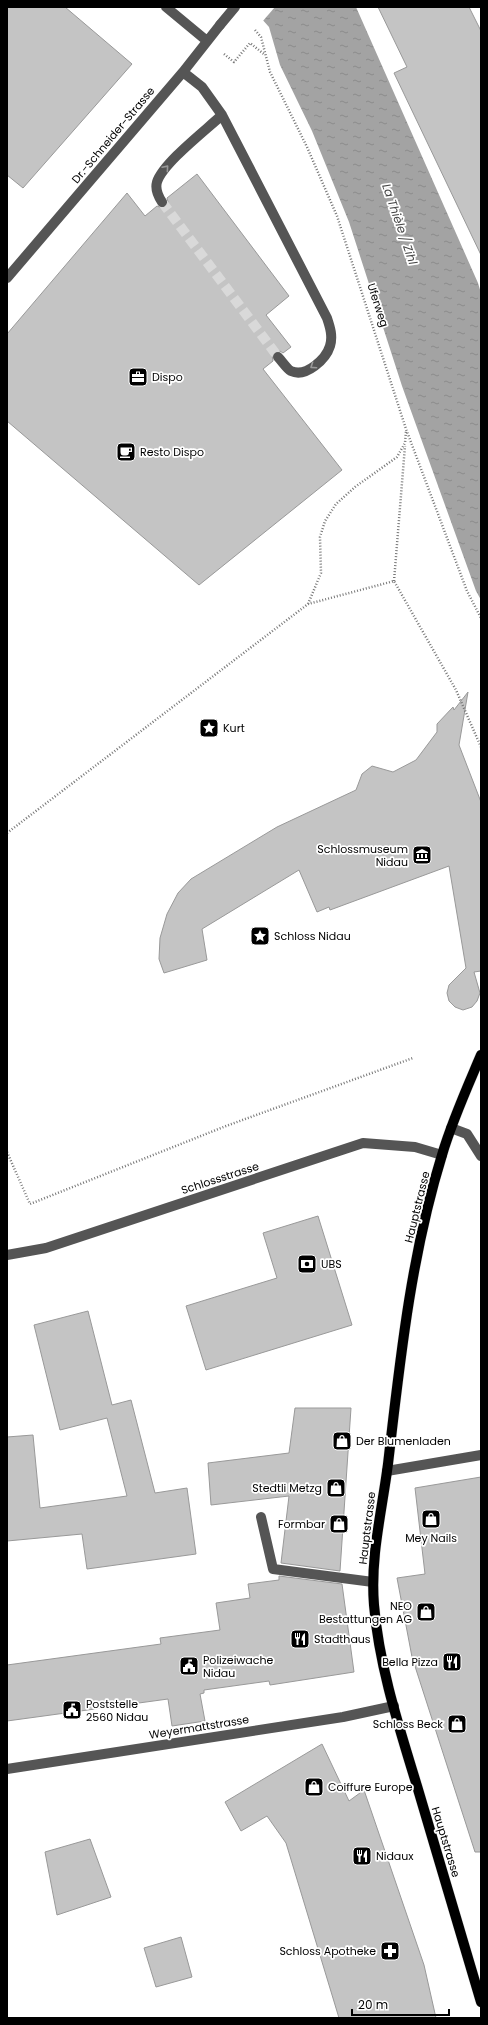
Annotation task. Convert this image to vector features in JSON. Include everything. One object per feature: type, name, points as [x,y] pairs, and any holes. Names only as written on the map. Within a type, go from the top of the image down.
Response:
[{"type":"main road","name":"Hauptstrasse","points":[[481,1055],[451,1128],[428,1204],[401,1353],[387,1471],[375,1546],[373,1582],[374,1606],[382,1654],[394,1706],[481,2002]]},
{"type":"street","points":[[166,7],[207,42]]},
{"type":"street","name":"Dr.-Schneider-Strasse","points":[[7,278],[183,72],[235,7]]},
{"type":"street","points":[[183,72],[202,87],[222,115],[327,318],[332,334],[330,346],[323,359],[311,368],[302,372],[291,371],[278,357]]},
{"type":"street","points":[[162,202],[156,191],[156,183],[160,175],[172,161],[222,115]]},
{"type":"street","points":[[451,1128],[467,1134],[481,1156]]},
{"type":"street","name":"Schlossstrasse","points":[[7,1255],[46,1248],[363,1143],[415,1147],[442,1155]]},
{"type":"street","points":[[387,1471],[481,1456]]},
{"type":"street","points":[[261,1517],[273,1569],[373,1582]]},
{"type":"street","name":"Weyermattstrasse","points":[[7,1769],[343,1717],[394,1706]]},
{"type":"path","name":"Uferweg","points":[[255,30],[261,37],[270,72],[307,147],[337,216],[406,429],[468,591],[481,618]]},
{"type":"path","points":[[226,56],[234,62],[250,43],[266,55]]},
{"type":"path","points":[[406,429],[394,581],[456,690],[481,747]]},
{"type":"path","points":[[308,604],[321,573],[320,537],[325,522],[336,504],[356,486],[397,457],[405,444],[406,429]]},
{"type":"path","points":[[7,833],[308,604],[394,581]]},
{"type":"path","points":[[477,737],[481,734]]},
{"type":"path","points":[[7,1152],[30,1204],[226,1126],[414,1058]]},
{"type":"water","name":"La Thièle / Zihl","points":[[251,7],[356,7],[478,283],[481,293],[481,600],[476,591],[402,386],[349,222],[312,131],[280,65],[269,27]]},
{"type":"pier","points":[[249,7],[275,7],[262,22]]},
{"type":"building","points":[[7,7],[65,7],[132,64],[23,188],[7,175]]},
{"type":"building","points":[[378,7],[469,7],[481,31],[481,255],[394,73],[407,67]]},
{"type":"building","name":"Dispo","points":[[197,174],[289,296],[266,315],[291,347],[283,353],[280,351],[274,352],[272,355],[273,361],[263,369],[342,470],[199,585],[7,421],[7,334],[127,193],[145,216],[157,206],[162,208],[166,207],[168,202],[167,198]]},
{"type":"building","name":"Schloss Nidau","points":[[468,692],[459,745],[481,802],[481,971],[474,972],[480,993],[477,1001],[472,1007],[463,1010],[455,1007],[449,1001],[447,993],[449,985],[466,968],[449,866],[330,910],[329,907],[317,912],[299,870],[202,929],[207,960],[164,973],[159,959],[160,938],[167,914],[178,893],[191,879],[277,827],[356,790],[362,774],[372,766],[393,772],[416,760],[437,732],[437,724],[453,707],[454,710]]},
{"type":"building","points":[[318,1216],[352,1325],[206,1370],[186,1306],[277,1278],[263,1233]]},
{"type":"building","points":[[88,1311],[112,1405],[131,1400],[155,1493],[187,1488],[196,1554],[87,1569],[82,1534],[7,1541],[7,1437],[33,1435],[40,1508],[127,1496],[107,1418],[60,1430],[34,1325]]},
{"type":"building","points":[[295,1408],[351,1408],[340,1571],[281,1563],[289,1496],[211,1505],[208,1463],[289,1453]]},
{"type":"building","points":[[481,1477],[481,1852],[475,1852],[412,1657],[397,1578],[425,1574],[415,1488]]},
{"type":"building","points":[[279,1576],[342,1584],[354,1672],[270,1685],[269,1681],[204,1690],[204,1693],[200,1694],[205,1721],[172,1726],[168,1699],[7,1721],[7,1665],[161,1644],[160,1638],[220,1630],[216,1603],[250,1598],[248,1584],[279,1580]]},
{"type":"building","points":[[322,1744],[349,1801],[364,1790],[424,1965],[436,2018],[339,2018],[286,1843],[267,1816],[241,1831],[225,1802]]},
{"type":"building","points":[[90,1839],[111,1897],[57,1915],[45,1852]]},
{"type":"building","points":[[181,1937],[192,1977],[156,1987],[144,1948]]},
{"type":"tunnel","points":[[162,202],[278,357]]},
{"type":"place","name":"Dispo","points":[[138,377]]},
{"type":"place","name":"Resto Dispo","points":[[126,452]]},
{"type":"place","name":"Kurt","points":[[209,728]]},
{"type":"place","name":"Schlossmuseum Nidau","points":[[422,855]]},
{"type":"place","name":"Schloss Nidau","points":[[260,936]]},
{"type":"place","name":"UBS","points":[[307,1264]]},
{"type":"place","name":"Der Blumenladen","points":[[342,1441]]},
{"type":"place","name":"Stedtli Metzg","points":[[336,1488]]},
{"type":"place","name":"Mey Nails","points":[[431,1519]]},
{"type":"place","name":"Formbar","points":[[339,1524]]},
{"type":"place","name":"NEO Bestattungen AG","points":[[426,1612]]},
{"type":"place","name":"Stadthaus","points":[[300,1639]]},
{"type":"place","name":"Bella Pizza","points":[[452,1662]]},
{"type":"place","name":"Polizeiwache Nidau","points":[[189,1666]]},
{"type":"place","name":"Poststelle 2560 Nidau","points":[[72,1710]]},
{"type":"place","name":"Schloss Beck","points":[[457,1724]]},
{"type":"place","name":"Coiffure Europe","points":[[314,1787]]},
{"type":"place","name":"Nidaux","points":[[362,1856]]},
{"type":"place","name":"Schloss Apotheke","points":[[390,1951]]}]
